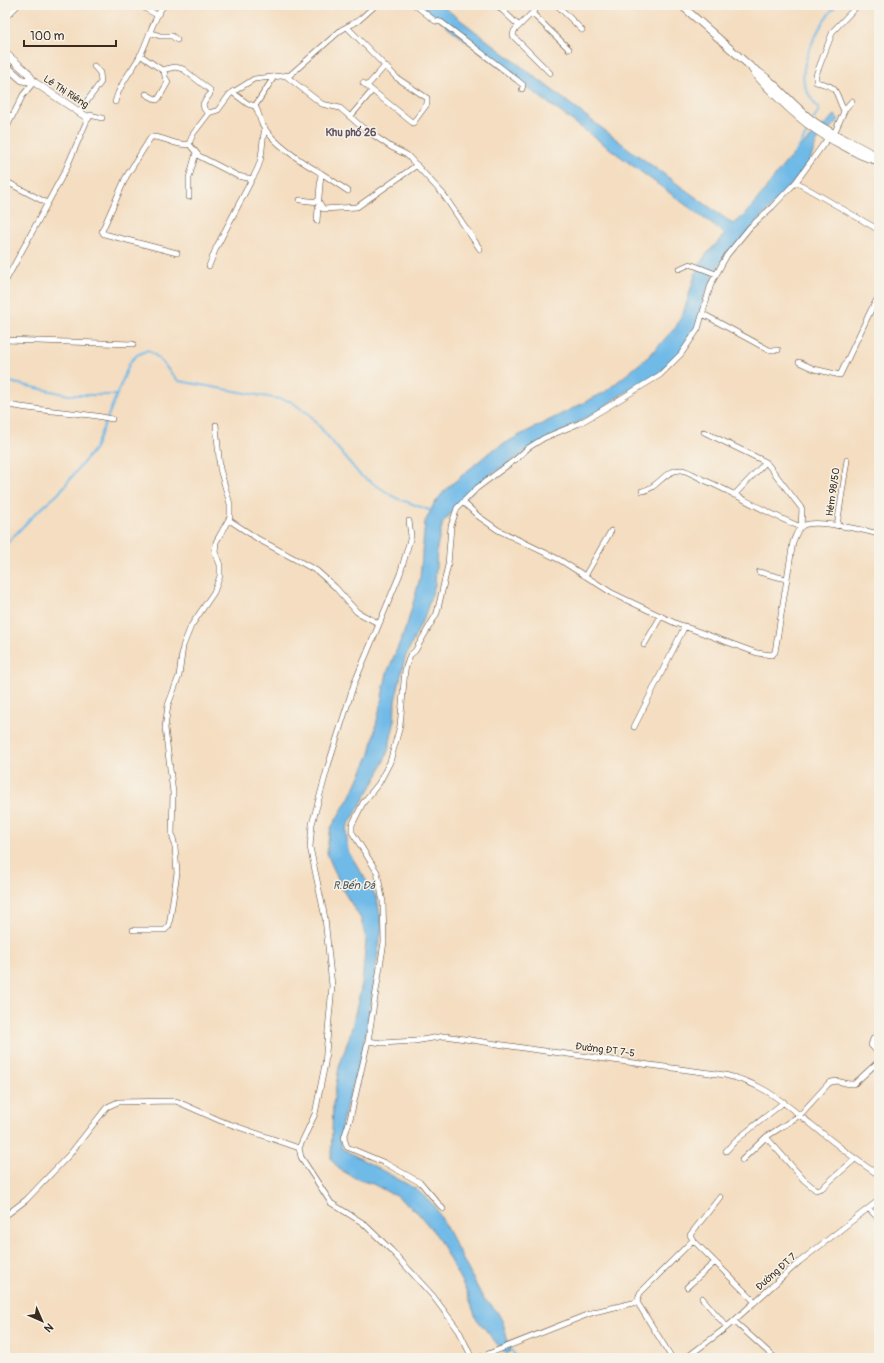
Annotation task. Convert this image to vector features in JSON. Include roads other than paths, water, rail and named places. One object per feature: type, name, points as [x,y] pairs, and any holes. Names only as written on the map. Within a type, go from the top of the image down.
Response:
[{"type":"main road","points":[[680,5],[751,67],[757,76],[795,110],[829,135],[879,160]]},
{"type":"main road","name":"Lê Thị Riêng","points":[[5,53],[27,72],[34,82],[88,118]]},
{"type":"main road","name":"Lê Thị Riêng","points":[[5,65],[22,80],[34,82]]},
{"type":"street","points":[[5,18],[18,5]]},
{"type":"street","points":[[139,5],[157,15]]},
{"type":"street","points":[[115,102],[118,89],[140,55],[157,15],[164,5]]},
{"type":"street","points":[[177,253],[104,234],[102,231],[126,177],[151,137],[160,136],[182,146],[188,144],[196,130],[209,113],[218,110],[232,92],[254,79],[290,75],[341,30],[348,28],[376,5]]},
{"type":"street","points":[[415,5],[435,22],[441,22],[449,27],[518,80],[523,85],[522,89]]},
{"type":"street","points":[[497,5],[519,26]]},
{"type":"street","points":[[540,5],[514,31],[512,36],[550,73]]},
{"type":"street","points":[[557,5],[582,30]]},
{"type":"street","points":[[844,110],[838,99],[837,92],[832,86],[816,82],[816,75],[833,31],[858,5]]},
{"type":"street","points":[[532,13],[569,49]]},
{"type":"street","points":[[348,28],[397,78],[427,98],[427,104],[413,122],[365,84],[385,66]]},
{"type":"street","points":[[150,32],[160,36],[172,36],[177,40]]},
{"type":"street","points":[[140,55],[162,70],[175,67],[183,69],[210,90],[210,94],[203,104],[204,109],[209,113]]},
{"type":"street","points":[[79,112],[100,82],[100,73],[94,66]]},
{"type":"street","points":[[146,94],[157,100],[159,98],[168,82],[165,77],[164,70]]},
{"type":"street","points":[[286,76],[322,104],[340,108],[391,147],[407,155],[443,194],[480,249]]},
{"type":"street","points":[[255,106],[274,77]]},
{"type":"street","points":[[5,131],[24,95],[34,82]]},
{"type":"street","points":[[350,117],[372,91]]},
{"type":"street","points":[[232,92],[248,104],[255,106],[259,112],[261,123],[265,128],[302,162],[348,191]]},
{"type":"street","points":[[443,1209],[420,1183],[412,1177],[385,1162],[347,1146],[344,1138],[350,1119],[368,1041],[378,971],[384,942],[384,925],[378,872],[352,832],[352,825],[363,803],[379,783],[390,762],[400,726],[405,670],[410,655],[415,651],[436,613],[448,565],[451,526],[457,508],[477,488],[516,459],[528,448],[544,438],[580,423],[660,375],[681,354],[698,329],[715,274],[750,226],[772,207],[796,182],[829,135],[844,110],[852,101]]},
{"type":"street","points":[[5,113],[12,116]]},
{"type":"street","points":[[5,282],[66,169],[88,118],[90,115],[102,118]]},
{"type":"street","points":[[209,266],[216,248],[259,168],[263,153],[265,128]]},
{"type":"street","points":[[188,144],[199,156],[238,176],[252,179]]},
{"type":"street","points":[[189,197],[189,178],[196,153]]},
{"type":"street","points":[[319,202],[323,209],[357,207],[417,165]]},
{"type":"street","points":[[317,221],[321,173]]},
{"type":"street","points":[[5,181],[47,203]]},
{"type":"street","points":[[796,182],[879,230]]},
{"type":"street","points":[[300,200],[319,202]]},
{"type":"street","points":[[679,269],[690,264],[715,274]]},
{"type":"street","points":[[799,362],[814,369],[840,375],[879,296]]},
{"type":"street","points":[[703,314],[769,350],[778,350]]},
{"type":"street","points":[[5,340],[134,344]]},
{"type":"street","points":[[5,404],[30,409],[99,416],[112,419]]},
{"type":"street","points":[[133,930],[166,930],[169,926],[177,873],[175,847],[172,833],[173,793],[165,728],[168,705],[179,676],[183,646],[191,626],[214,592],[220,576],[220,565],[215,552],[216,542],[229,520],[230,504],[220,469],[216,425]]},
{"type":"street","points":[[463,502],[478,516],[498,530],[560,560],[612,593],[685,626],[757,653],[772,655],[775,652],[793,542],[801,527],[802,509],[766,462],[704,432]]},
{"type":"street","name":"Hẻm 98/50","points":[[837,526],[846,460]]},
{"type":"street","points":[[734,495],[766,462]]},
{"type":"street","points":[[642,491],[648,490],[670,472],[682,470],[773,516],[801,527]]},
{"type":"street","points":[[229,520],[258,539],[317,571],[335,587],[357,612],[378,623]]},
{"type":"street","points":[[409,521],[411,536],[400,574],[378,623],[354,684],[328,766],[312,824],[310,847],[325,918],[332,986],[325,1064],[317,1105],[315,1114],[299,1148],[301,1157],[330,1203],[363,1223],[391,1250],[433,1296],[457,1327],[472,1358]]},
{"type":"street","points":[[801,527],[805,524],[818,523],[879,534]]},
{"type":"street","points":[[585,576],[610,531]]},
{"type":"street","points":[[759,572],[786,579]]},
{"type":"street","points":[[644,645],[661,616]]},
{"type":"street","points":[[634,727],[685,626]]},
{"type":"street","points":[[879,1033],[873,1039],[871,1045],[879,1054]]},
{"type":"street","name":"Đường ĐT 7-5","points":[[368,1041],[382,1043],[415,1041],[445,1036],[530,1050],[725,1075],[747,1080],[784,1102],[855,1160],[879,1176]]},
{"type":"street","points":[[742,1160],[766,1137],[800,1115],[829,1083],[834,1080],[840,1080],[849,1085],[854,1084],[879,1061]]},
{"type":"street","points":[[5,1216],[26,1200],[70,1154],[107,1107],[118,1102],[179,1102],[221,1121],[299,1148]]},
{"type":"street","points":[[726,1151],[735,1140],[784,1102]]},
{"type":"street","points":[[766,1137],[804,1180],[816,1190],[822,1188],[855,1160]]},
{"type":"street","points":[[720,1197],[690,1235],[693,1240],[755,1302]]},
{"type":"street","name":"Đường ĐT 7","points":[[686,1358],[727,1327],[799,1262],[879,1200]]},
{"type":"street","points":[[869,1208],[879,1219]]},
{"type":"street","points":[[637,1302],[640,1293],[693,1240]]},
{"type":"street","points":[[687,1287],[715,1262]]},
{"type":"street","points":[[702,1298],[727,1327]]},
{"type":"street","points":[[478,1358],[520,1343],[594,1312],[637,1302]]},
{"type":"street","points":[[637,1302],[672,1358]]},
{"type":"street","points":[[734,1321],[774,1358]]},
{"type":"water","name":"R.Bến Đá","points":[[420,5],[441,5],[633,152],[733,224],[739,220],[754,204],[784,164],[801,146],[835,115],[839,120],[817,141],[809,163],[792,184],[721,262],[705,293],[696,329],[680,354],[656,376],[616,398],[599,411],[526,452],[485,478],[443,522],[437,547],[435,585],[425,615],[405,658],[395,701],[394,724],[388,751],[378,775],[346,829],[348,851],[377,898],[382,926],[370,1011],[361,1056],[342,1122],[341,1148],[416,1189],[435,1206],[483,1298],[496,1310],[503,1322],[510,1351],[507,1354],[476,1318],[466,1290],[437,1236],[418,1213],[399,1198],[373,1184],[359,1180],[339,1169],[331,1159],[333,1104],[339,1067],[350,1035],[362,984],[366,939],[361,919],[344,892],[327,853],[328,841],[331,828],[353,791],[370,754],[387,673],[407,625],[420,578],[425,522],[434,504],[446,489],[491,451],[605,392],[648,357],[676,327],[684,311],[697,269],[705,256],[725,234],[505,71]]},
{"type":"waterway","points":[[814,119],[819,110],[805,86],[803,77],[805,67],[812,42],[831,11],[837,5]]},
{"type":"waterway","points":[[796,152],[810,128]]},
{"type":"waterway","points":[[5,545],[36,513],[58,494],[95,448],[130,362],[137,355],[148,350],[153,353],[179,381],[290,401],[309,414],[360,475],[396,498],[432,511]]},
{"type":"waterway","points":[[5,381],[69,395],[116,395]]},
{"type":"waterway","points":[[509,1347],[517,1358]]},
{"type":"district","name":"Khu phố 26","points":[[351,132]]}]
